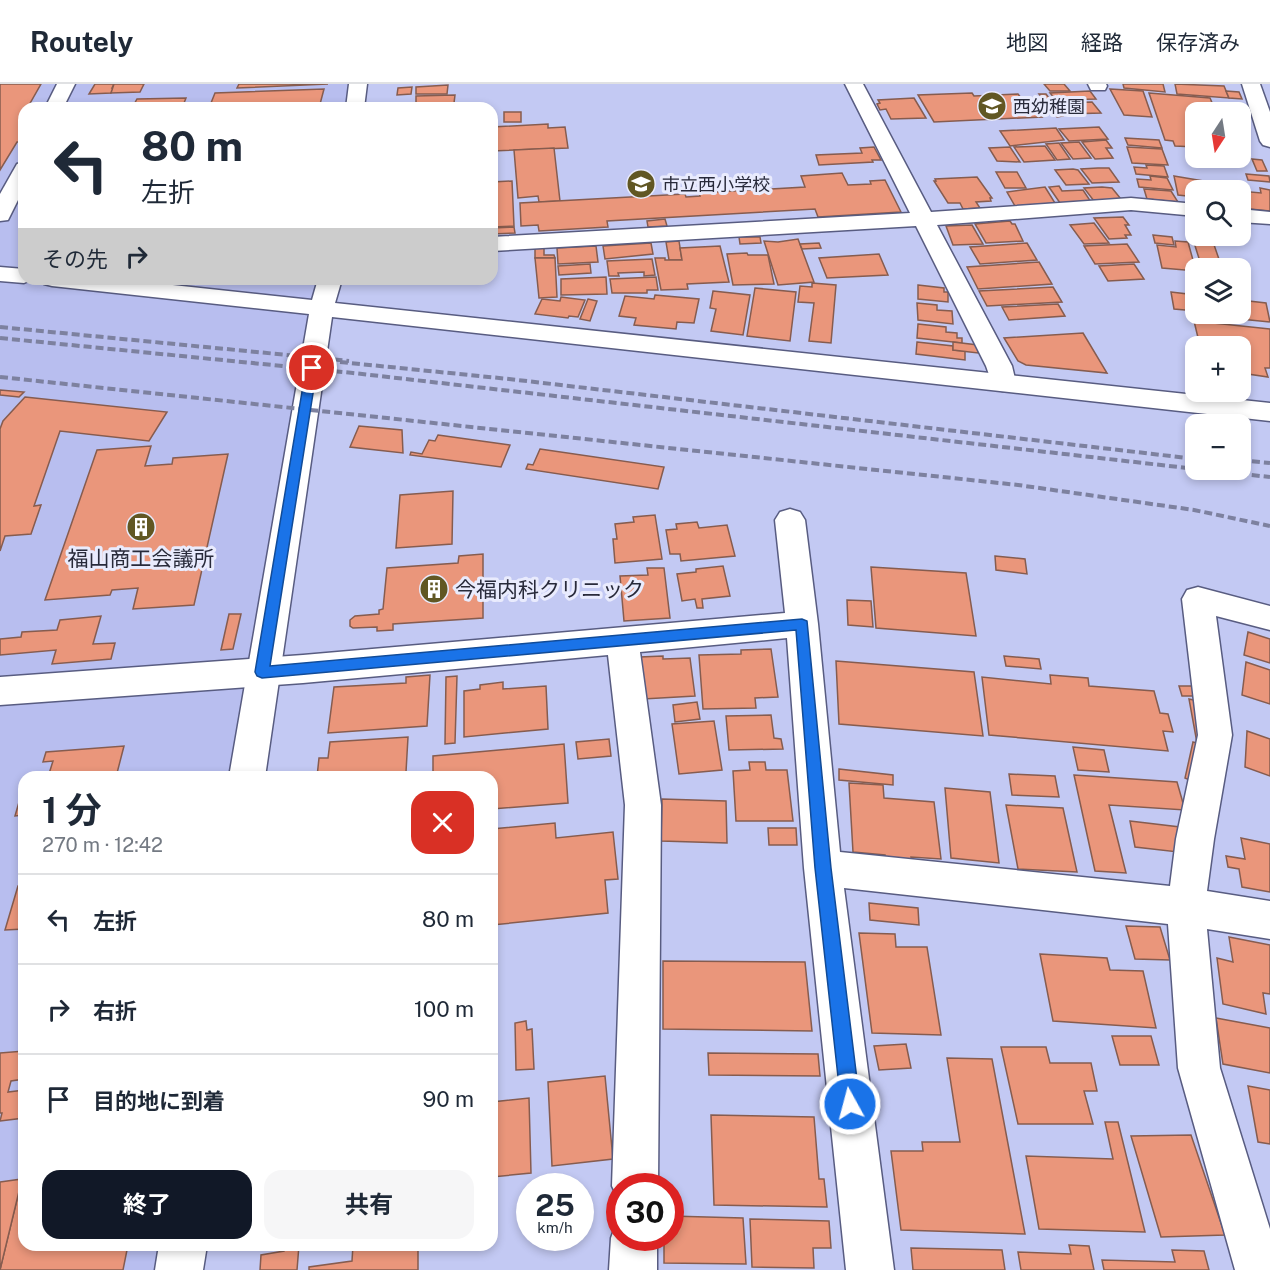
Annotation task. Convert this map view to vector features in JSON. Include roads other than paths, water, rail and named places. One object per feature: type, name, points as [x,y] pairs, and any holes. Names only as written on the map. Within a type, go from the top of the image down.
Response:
[{"type":"street","points":[[57,102],[66,84]]},
{"type":"street","points":[[356,102],[358,84]]},
{"type":"street","points":[[855,84],[999,366],[1002,383]]},
{"type":"street","points":[[1251,84],[1270,141]]},
{"type":"street","points":[[0,215],[18,180]]},
{"type":"street","points":[[498,244],[924,219],[1131,204],[1185,209]]},
{"type":"street","points":[[1251,216],[1270,218]]},
{"type":"street","points":[[0,273],[18,275]]},
{"type":"street","points":[[110,285],[1270,412]]},
{"type":"street","points":[[248,771],[322,307],[328,285]]},
{"type":"street","points":[[790,520],[802,624],[823,868],[870,1270]]},
{"type":"street","points":[[1259,1270],[1199,1068],[1186,907],[1195,839],[1215,735],[1198,599],[1270,618]]},
{"type":"street","points":[[0,691],[262,672],[802,624]]},
{"type":"street","points":[[622,640],[643,805],[635,1173]]},
{"type":"street","points":[[823,868],[1186,907],[1270,920]]},
{"type":"street","points":[[179,1270],[182,1251]]},
{"type":"street","points":[[633,1270],[634,1251]]},
{"type":"railway","points":[[0,327],[349,361]]},
{"type":"railway","points":[[0,338],[353,373],[1185,468]]},
{"type":"railway","points":[[340,362],[509,379],[1185,458]]},
{"type":"railway","points":[[0,377],[1018,485],[1194,510],[1270,526]]},
{"type":"railway","points":[[1251,461],[1270,463]]},
{"type":"railway","points":[[1251,475],[1270,477]]},
{"type":"place","name":"西幼稚園","points":[[992,106]]},
{"type":"place","name":"市立西小学校","points":[[641,184]]},
{"type":"place","name":"福山商工会議所","points":[[141,527]]},
{"type":"place","name":"今福内科クリニック","points":[[434,589]]}]
